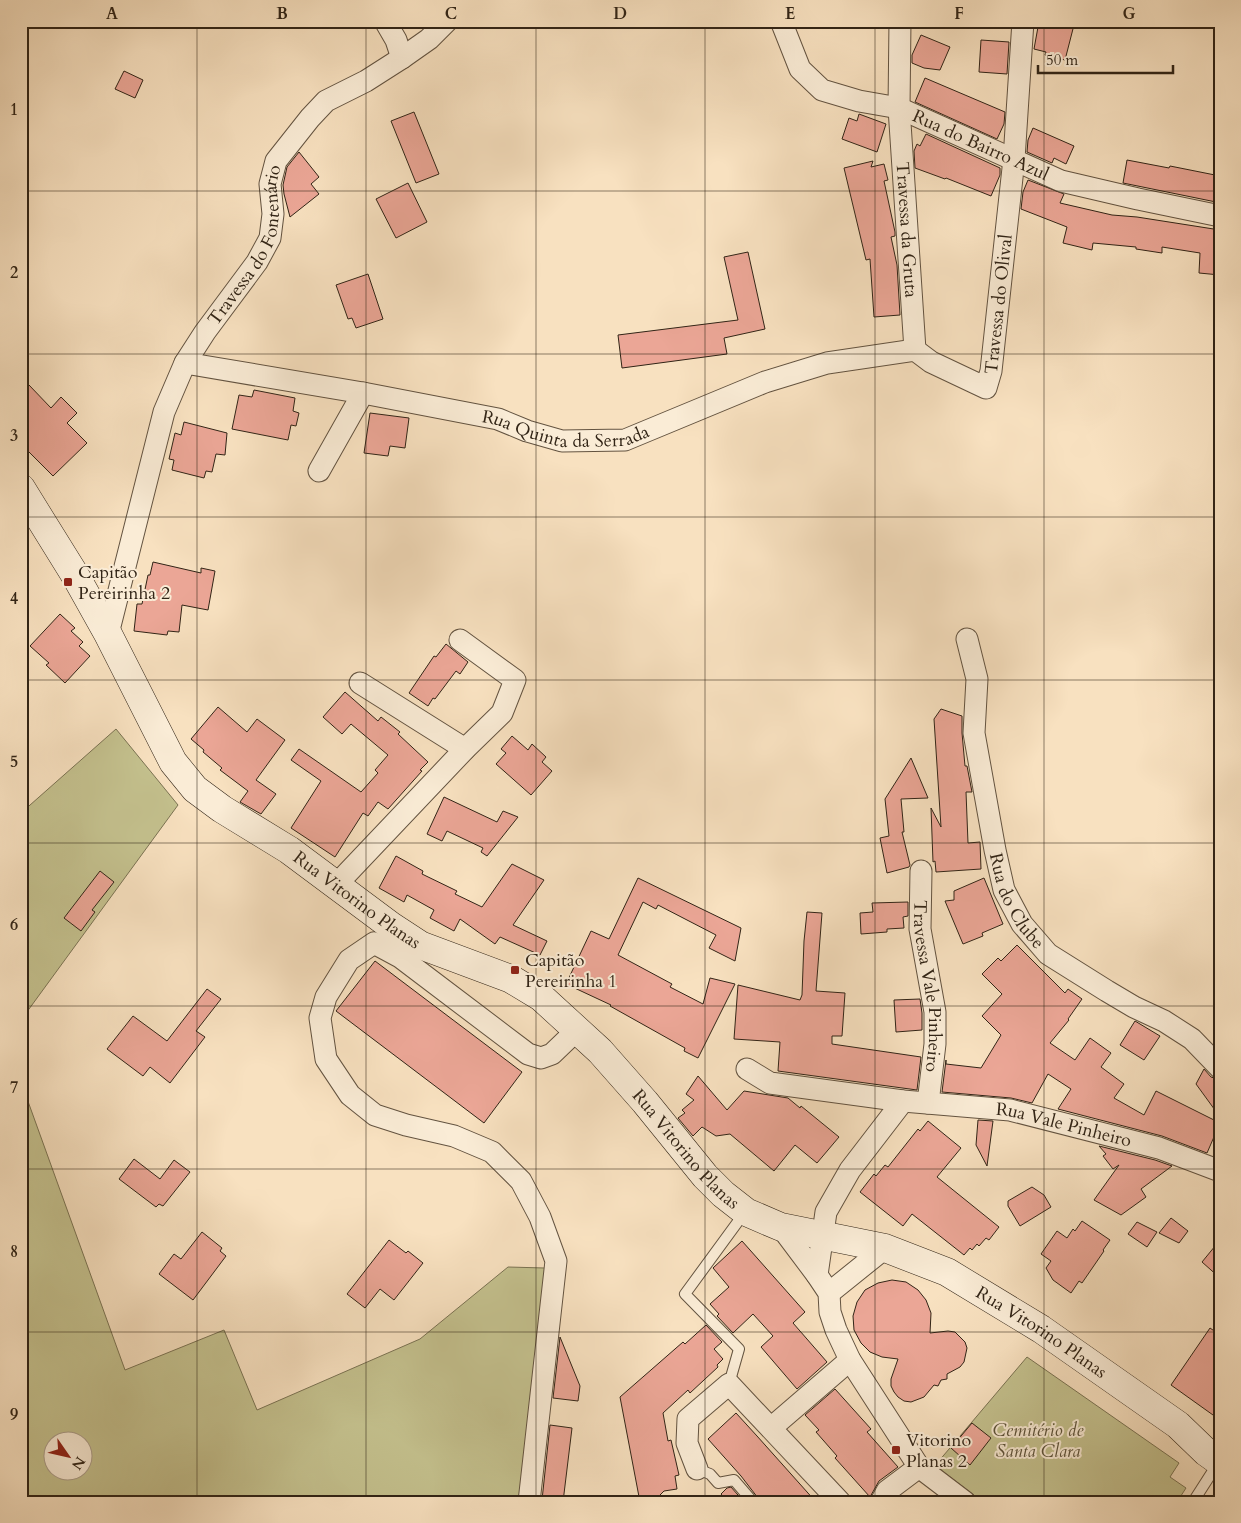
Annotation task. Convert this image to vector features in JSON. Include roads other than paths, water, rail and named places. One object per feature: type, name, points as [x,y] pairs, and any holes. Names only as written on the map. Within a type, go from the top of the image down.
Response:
[{"type":"street","points":[[386,21],[396,40],[402,58]]},
{"type":"street","name":"Travessa do Fontenário","points":[[108,634],[164,412],[185,363],[205,332],[258,262],[270,238],[274,214],[270,184],[276,161],[326,101],[366,81],[402,58],[429,39],[447,21]]},
{"type":"street","name":"Rua do Bairro Azul","points":[[781,21],[800,69],[822,90],[859,101],[899,108],[1061,180],[1138,199],[1220,216]]},
{"type":"street","points":[[899,108],[900,21]]},
{"type":"street","points":[[1014,159],[1022,21]]},
{"type":"street","name":"Travessa da Gruta","points":[[899,108],[923,356]]},
{"type":"street","name":"Travessa do Olival","points":[[923,356],[986,388],[991,371],[1014,159]]},
{"type":"street","name":"Rua Quinta da Serrada","points":[[185,363],[363,393],[498,419],[527,431],[562,441],[625,440],[765,382],[827,363],[923,356]]},
{"type":"street","points":[[319,471],[363,393]]},
{"type":"street","name":"Rua Vitorino Planas","points":[[21,488],[75,575],[108,634],[173,762],[195,789],[289,850],[391,926],[420,945],[511,979],[541,997],[600,1051],[717,1188],[746,1212],[781,1227],[885,1248],[947,1272],[1041,1329],[1178,1425],[1206,1452],[1219,1454]]},
{"type":"street","name":"Rua do Clube","points":[[967,638],[977,679],[974,733],[995,850],[1004,890],[1022,924],[1048,954],[1134,1007],[1164,1021],[1192,1040],[1220,1068]]},
{"type":"street","points":[[336,885],[465,749],[502,713],[515,680],[460,640]]},
{"type":"street","points":[[360,683],[465,749]]},
{"type":"street","name":"Travessa Vale Pinheiro","points":[[921,871],[920,929],[935,1012],[935,1044],[928,1103]]},
{"type":"street","points":[[529,1502],[556,1261],[540,1217],[521,1181],[492,1152],[454,1136],[406,1125],[375,1115],[350,1096],[326,1059],[320,1018],[326,997],[349,960],[374,943],[400,956],[528,1054],[541,1058],[552,1054],[577,1030]]},
{"type":"street","name":"Rua Vale Pinheiro","points":[[747,1069],[770,1083],[902,1101],[1010,1110],[1159,1148],[1220,1171]]},
{"type":"street","points":[[817,1275],[829,1237],[838,1191],[850,1170],[902,1101]]},
{"type":"street","name":"Rua Vitorino Planas","points":[[781,1227],[828,1293],[830,1312],[850,1360],[919,1467],[965,1502]]},
{"type":"street","points":[[828,1293],[829,1237]]},
{"type":"street","points":[[828,1293],[885,1248]]},
{"type":"street","points":[[771,1428],[850,1360]]},
{"type":"street","points":[[697,1469],[687,1443],[688,1419],[730,1384],[840,1502]]},
{"type":"street","points":[[881,1502],[888,1491],[919,1467]]},
{"type":"lane","points":[[730,1384],[739,1349],[685,1294],[746,1212]]},
{"type":"lane","points":[[1193,1502],[1219,1454]]},
{"type":"lane","points":[[697,1469],[710,1474],[718,1483],[734,1480],[754,1502]]},
{"type":"place","name":"Capitão Pereirinha 2","points":[[68,582]]},
{"type":"place","name":"Capitão Pereirinha 1","points":[[515,970]]},
{"type":"place","name":"Vitorino Planas 2","points":[[896,1450]]},
{"type":"park label","name":"Cemitério de Santa Clara","points":[[1038,1440]]}]
